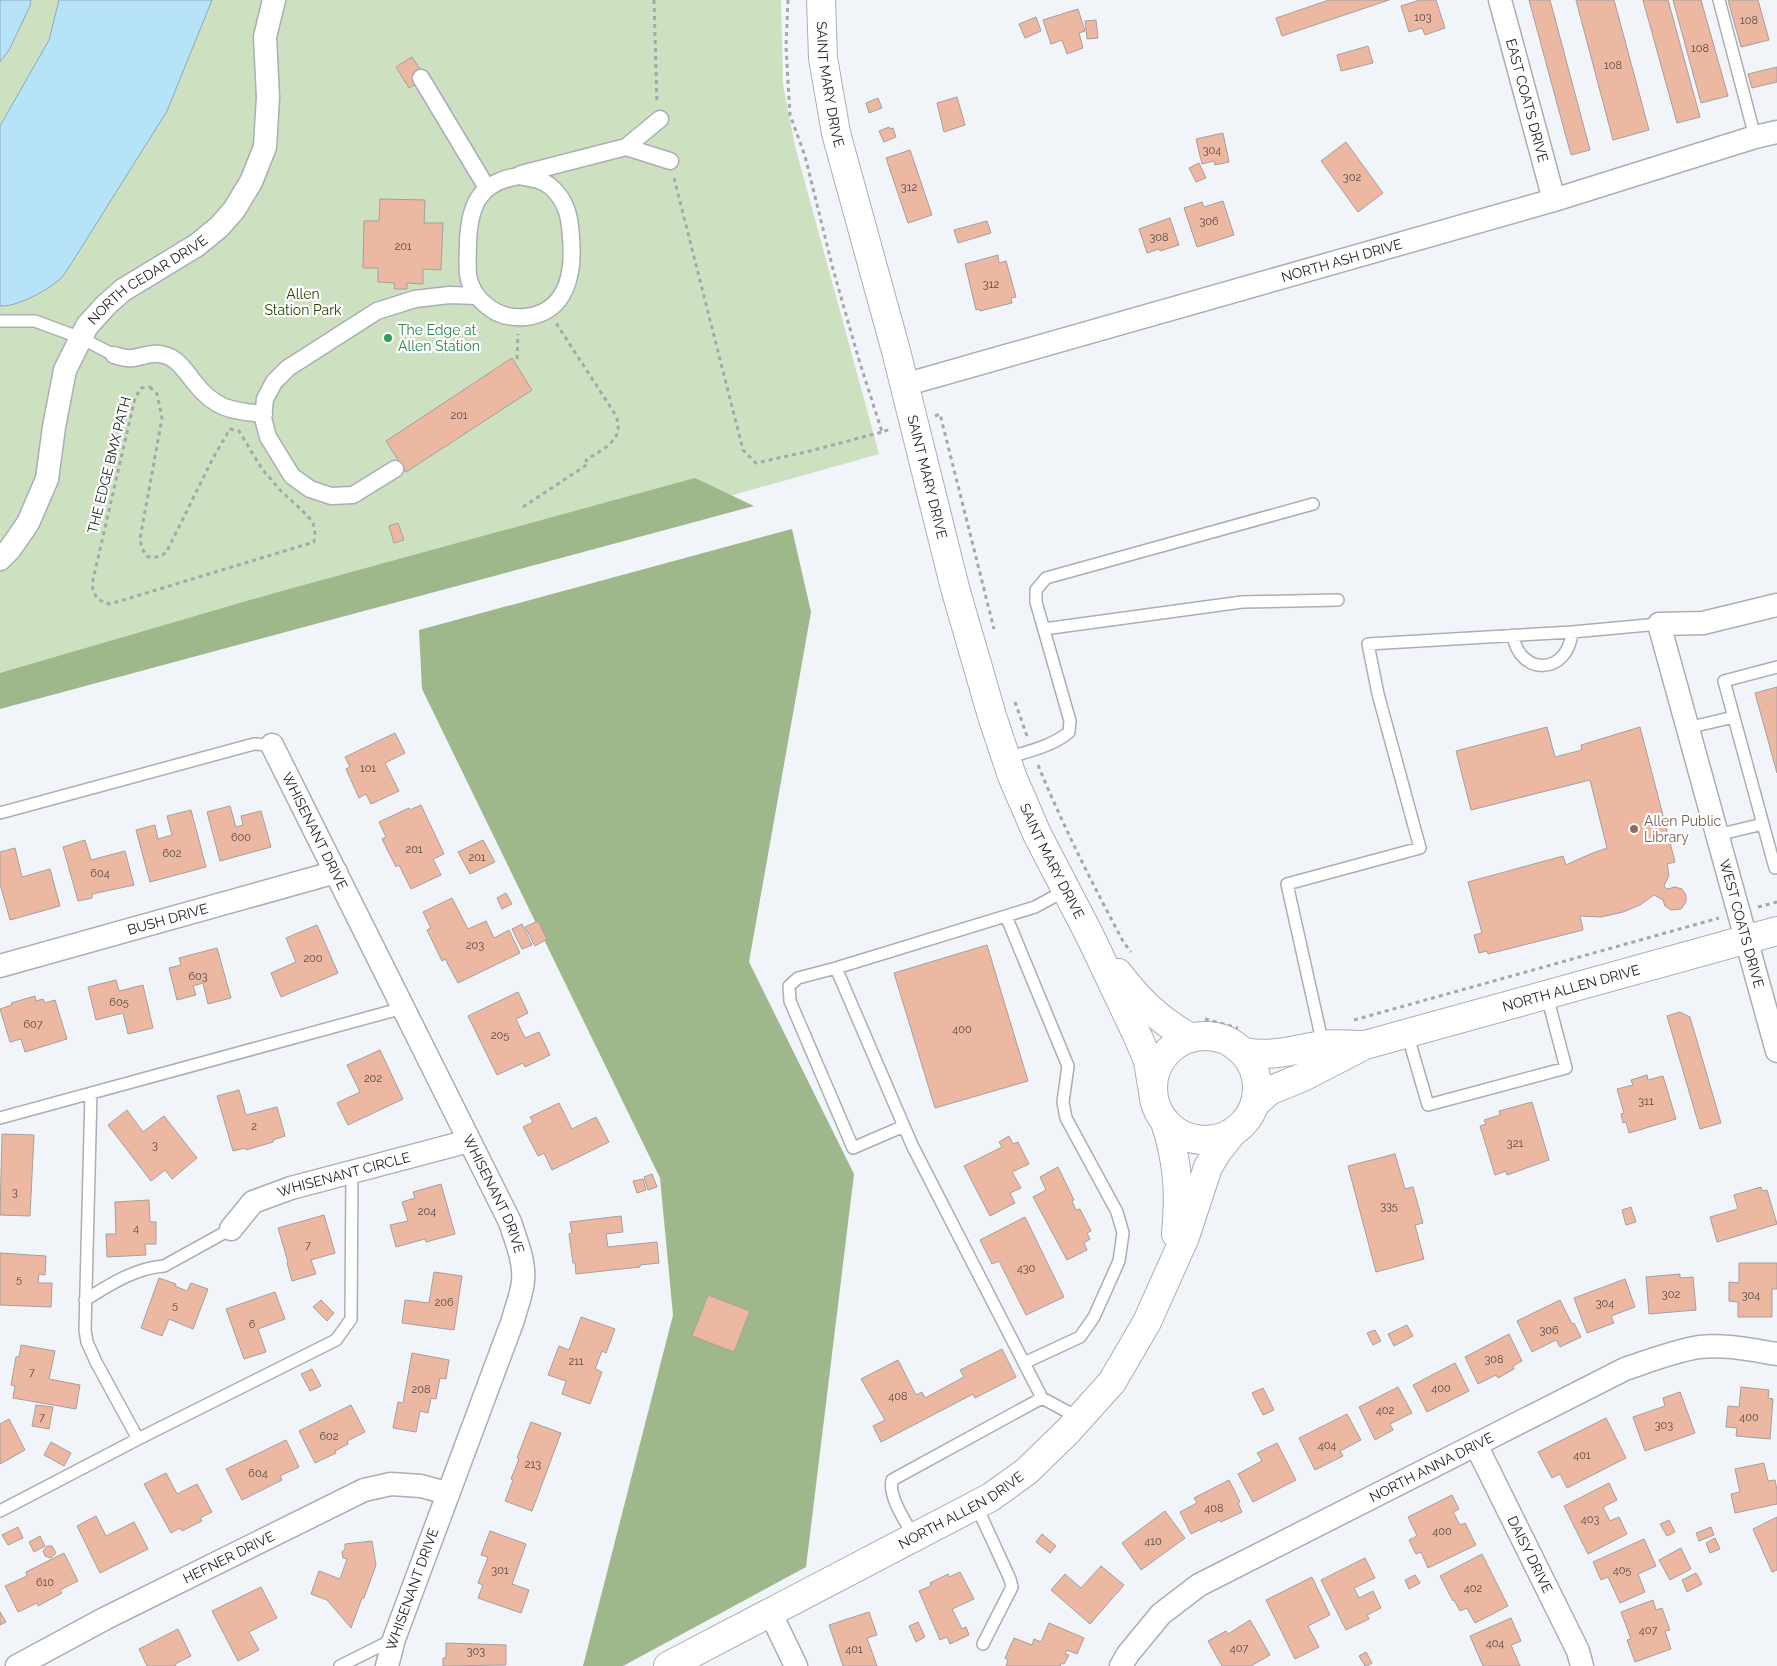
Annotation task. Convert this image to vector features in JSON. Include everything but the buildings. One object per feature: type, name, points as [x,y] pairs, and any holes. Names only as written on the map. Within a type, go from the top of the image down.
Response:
[{"type":"street","name":"NORTH CEDAR DRIVE","points":[[0,559],[10,549],[28,523],[47,479],[54,427],[65,370],[87,326],[106,304],[123,290],[197,245],[219,226],[234,210],[251,182],[265,147],[268,97],[265,37],[274,0]]},
{"type":"street","name":"SAINT MARY DRIVE","points":[[821,0],[823,58],[836,133],[914,422],[955,588],[1006,758],[1037,834],[1090,936],[1148,1061],[1152,1086]]},
{"type":"street","name":"EAST COATS DRIVE","points":[[1500,0],[1554,200]]},
{"type":"street","points":[[421,78],[487,188]]},
{"type":"street","points":[[507,178],[519,176],[535,178],[549,185],[561,197],[568,211],[572,248],[568,285],[560,299],[548,310],[534,316],[518,318],[502,315],[488,308],[477,296],[469,281],[467,264],[469,228],[471,213],[477,199],[487,188],[507,178],[626,147],[660,119]]},
{"type":"street","name":"NORTH ASH DRIVE","points":[[904,384],[1554,200],[1755,137],[1777,132]]},
{"type":"street","points":[[626,147],[670,162]]},
{"type":"street","points":[[395,469],[353,495],[331,496],[310,489],[292,476],[268,437],[263,418],[265,399],[274,382],[288,368],[377,312],[416,299],[449,295],[477,296]]},
{"type":"street","points":[[114,355],[133,358],[145,354],[158,354],[170,358],[180,365],[207,397],[220,405],[235,412],[264,414]]},
{"type":"street","points":[[1659,624],[1703,623],[1777,605]]},
{"type":"street","name":"WEST COATS DRIVE","points":[[1659,624],[1777,1051]]},
{"type":"street","name":"WHISENANT DRIVE","points":[[272,745],[510,1222],[523,1264],[523,1282],[513,1320],[394,1638],[387,1666]]},
{"type":"street","name":"BUSH DRIVE","points":[[0,966],[336,872]]},
{"type":"street","name":"NORTH ALLEN DRIVE","points":[[1256,1103],[1269,1092],[1365,1045],[1777,931]]},
{"type":"street","name":"SAINT MARY DRIVE","points":[[1090,936],[1131,989],[1152,1012],[1174,1029],[1194,1027]]},
{"type":"street","points":[[1194,1027],[1205,1035],[1219,1037],[1233,1043],[1245,1041],[1256,1076],[1258,1090],[1256,1103],[1246,1120],[1232,1133],[1218,1139],[1190,1138],[1176,1132],[1165,1122],[1158,1111],[1154,1099],[1152,1086],[1155,1070],[1163,1055],[1194,1027]]},
{"type":"street","name":"NORTH ALLEN DRIVE","points":[[1245,1041],[1263,1055],[1275,1054],[1322,1037],[1365,1045]]},
{"type":"street","name":"NORTH ALLEN DRIVE","points":[[1165,1122],[1174,1149],[1179,1187],[1172,1265]]},
{"type":"street","name":"NORTH ALLEN DRIVE","points":[[668,1666],[990,1498],[1027,1471],[1112,1382],[1147,1322],[1185,1237],[1208,1167],[1232,1133]]},
{"type":"street","name":"WHISENANT CIRCLE","points":[[231,1229],[253,1202],[291,1188],[469,1141]]},
{"type":"street","name":"NORTH ANNA DRIVE","points":[[1121,1666],[1128,1654],[1161,1614],[1199,1584],[1625,1369],[1672,1353],[1700,1347],[1740,1348],[1777,1354]]},
{"type":"street","name":"DAISY DRIVE","points":[[1476,1445],[1578,1651],[1582,1666]]},
{"type":"street","name":"HEFNER DRIVE","points":[[17,1666],[106,1618],[364,1490],[391,1484],[421,1486],[447,1494]]},
{"type":"street","points":[[770,1612],[796,1666]]},
{"type":"lane","points":[[1719,0],[1755,137]]},
{"type":"lane","points":[[0,321],[35,321],[81,338],[114,355]]},
{"type":"lane","points":[[1006,758],[1032,750],[1069,732],[1070,721],[1036,602],[1036,590],[1046,578],[1313,504]]},
{"type":"lane","points":[[1044,630],[1242,602],[1338,600]]},
{"type":"lane","points":[[1322,1037],[1287,884],[1420,848],[1378,694],[1368,644],[1572,632],[1659,624]]},
{"type":"lane","points":[[1513,635],[1514,645],[1524,659],[1534,664],[1543,665],[1552,664],[1563,657],[1568,650],[1572,632]]},
{"type":"lane","points":[[1777,667],[1724,681],[1775,868],[1777,867]]},
{"type":"lane","points":[[1687,728],[1734,716]]},
{"type":"lane","points":[[0,813],[254,744],[272,745]]},
{"type":"lane","points":[[1716,835],[1763,824]]},
{"type":"lane","points":[[904,1126],[853,1148],[790,1001],[788,994],[789,986],[798,978],[1035,907],[1066,890]]},
{"type":"lane","points":[[1006,916],[1068,1066],[1063,1102],[1066,1118],[1117,1212],[1122,1233],[1119,1261],[1094,1317],[1080,1337],[1024,1363]]},
{"type":"lane","points":[[836,968],[904,1126],[1042,1398],[1079,1418]]},
{"type":"lane","points":[[1407,1033],[1428,1105],[1566,1068],[1547,996]]},
{"type":"lane","points":[[0,1118],[403,1008]]},
{"type":"lane","points":[[91,1093],[85,1330],[87,1342],[138,1439]]},
{"type":"lane","points":[[0,1512],[138,1439],[336,1340],[351,1319],[352,1172]]},
{"type":"lane","points":[[85,1300],[124,1277],[153,1267],[164,1266],[231,1229]]},
{"type":"lane","points":[[914,1537],[894,1499],[890,1488],[892,1480],[1042,1398]]},
{"type":"lane","points":[[976,1505],[1012,1587],[983,1644]]},
{"type":"lane","points":[[340,1666],[394,1638]]},
{"type":"path","points":[[654,0],[656,100],[660,119]]},
{"type":"path","points":[[788,0],[786,47],[790,116],[805,156],[836,278],[882,432]]},
{"type":"path","points":[[670,162],[743,450],[756,463],[882,432],[940,414],[995,636]]},
{"type":"path","points":[[523,507],[588,464],[586,460],[616,438],[619,426],[615,414],[548,310]]},
{"type":"path","points":[[517,359],[518,318]]},
{"type":"path","name":"THE EDGE BMX PATH","points":[[150,387],[157,394],[162,418],[140,539],[142,549],[148,556],[157,557],[166,553],[230,429],[239,431],[262,469],[307,515],[314,528],[314,542],[110,604],[101,602],[93,595],[92,584],[135,398],[142,388],[150,387]]},
{"type":"path","points":[[1014,699],[1032,750],[1064,826],[1124,943],[1136,959]]},
{"type":"path","points":[[1322,1037],[1424,999],[1777,902]]},
{"type":"path","points":[[1194,1027],[1245,1041]]},
{"type":"green space","name":"Allen Station Park","points":[[0,0],[781,0],[783,84],[795,146],[879,454],[0,701]]},
{"type":"green space","points":[[695,478],[754,506],[0,709],[0,673],[271,594]]},
{"type":"green space","points":[[792,529],[811,612],[749,962],[854,1174],[806,1567],[623,1666],[583,1666],[673,1315],[660,1178],[422,689],[419,630]]},
{"type":"water","points":[[0,0],[31,0],[30,6],[9,50],[0,62]]},
{"type":"water","points":[[59,0],[212,0],[167,111],[64,274],[53,284],[31,298],[15,304],[0,306],[0,126],[49,40]]},
{"type":"place","name":"The Edge at Allen Station","points":[[388,338]]},
{"type":"place","name":"Allen Public Library","points":[[1634,829]]}]
